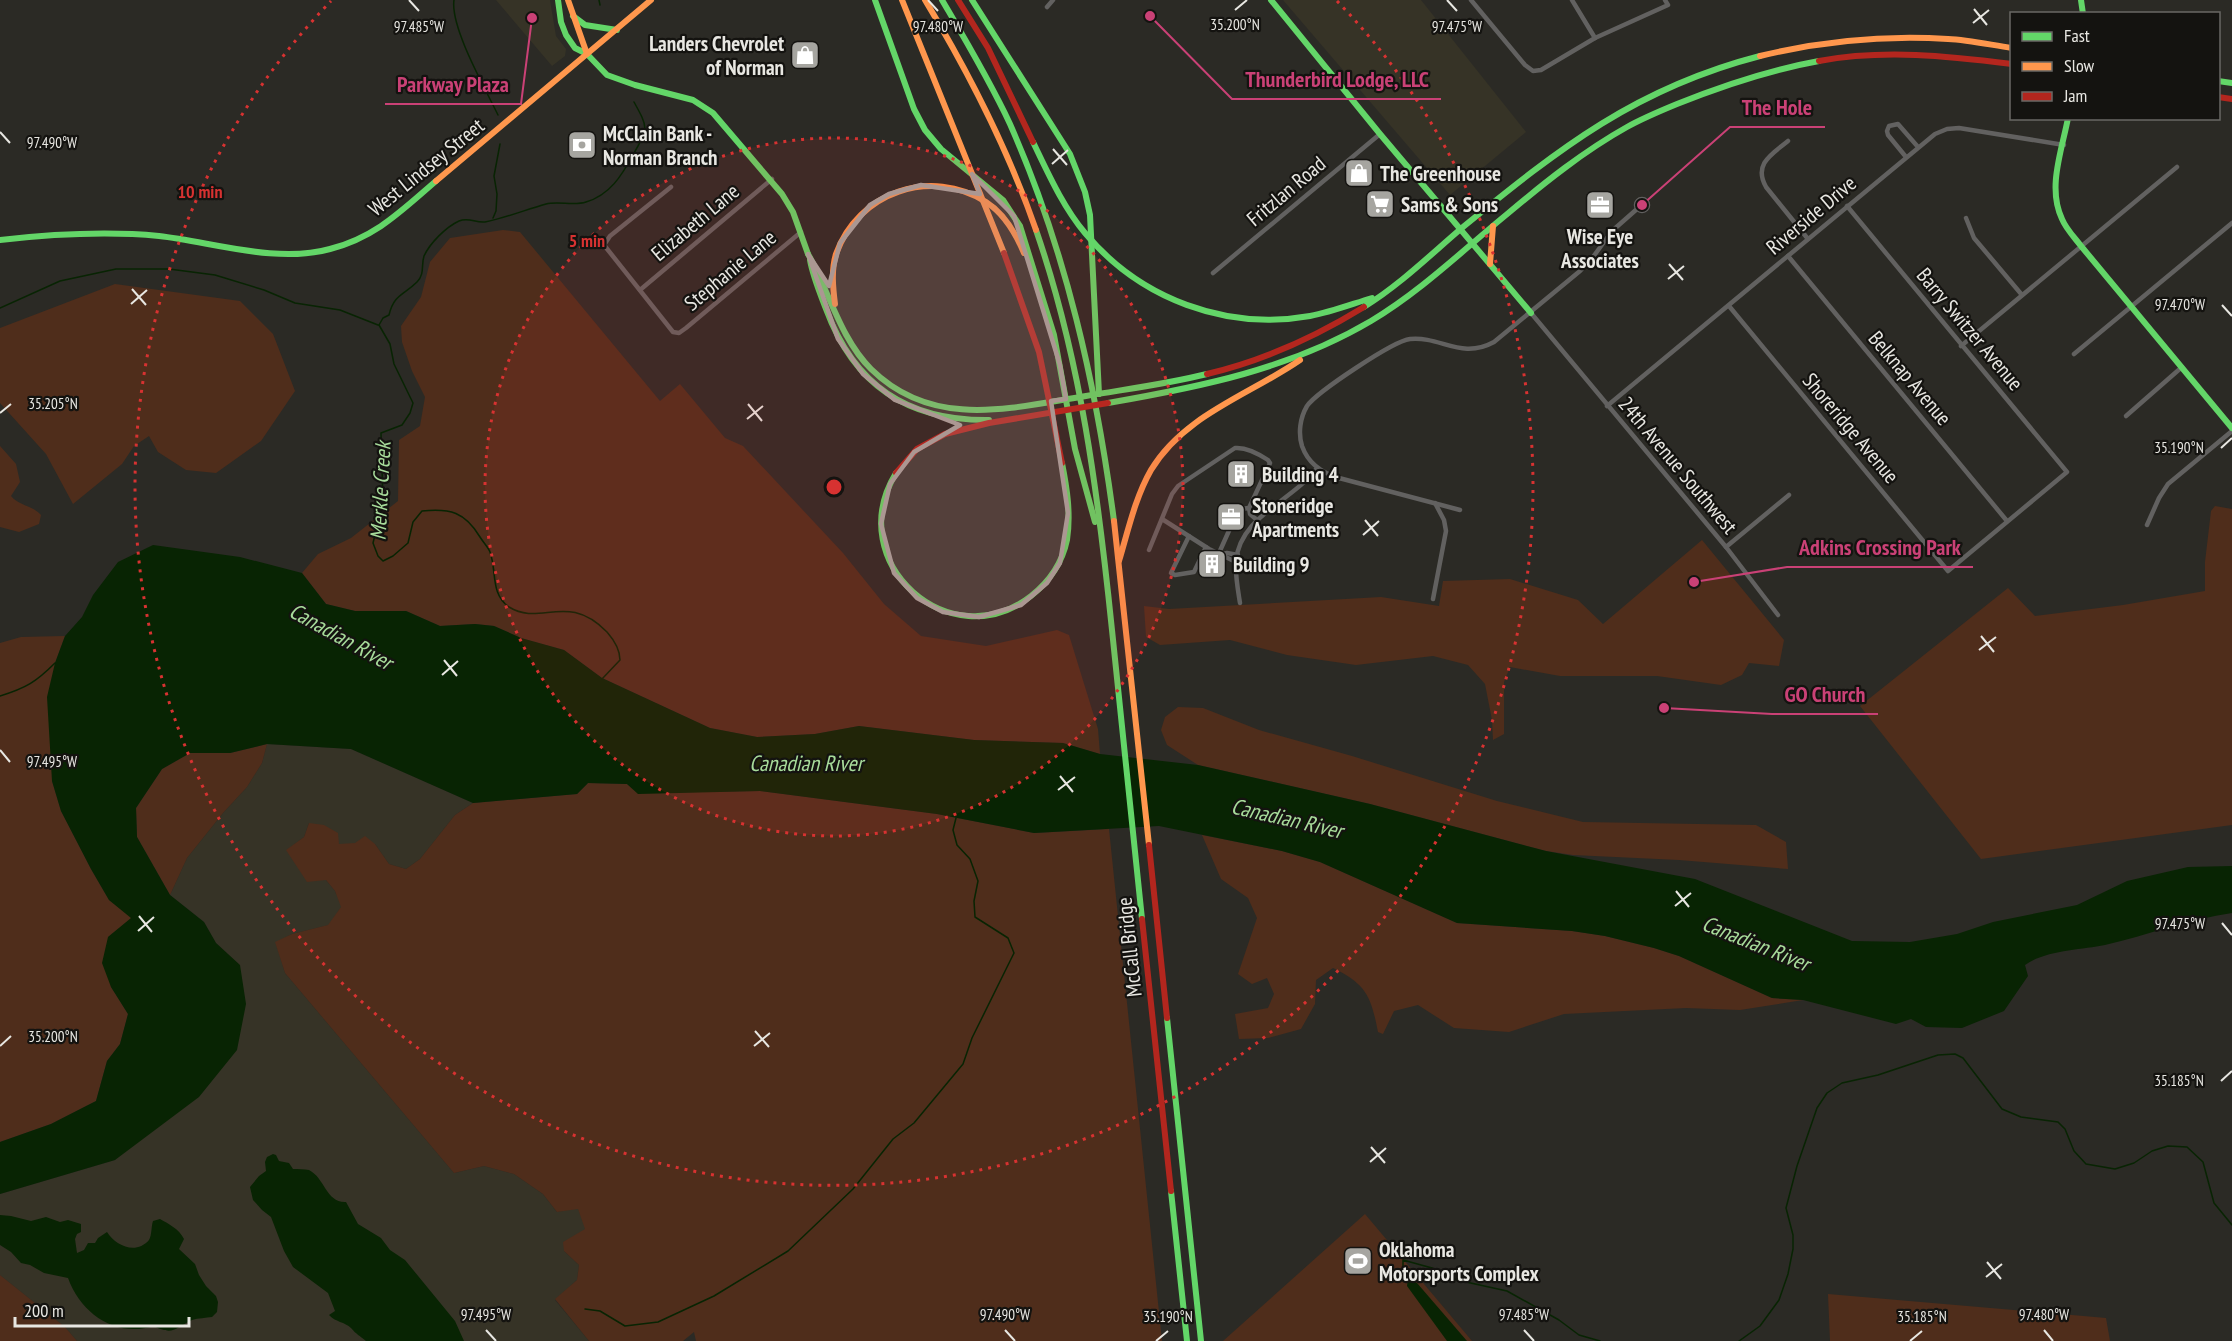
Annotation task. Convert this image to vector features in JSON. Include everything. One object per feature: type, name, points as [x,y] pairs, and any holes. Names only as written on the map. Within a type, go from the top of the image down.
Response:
[{"type":"main road","points":[[558,0],[561,22],[566,35],[575,48],[587,54],[601,70],[611,78],[693,100],[707,107],[772,179],[788,204],[801,232],[812,270],[838,339],[854,364],[883,392],[909,407],[937,417],[955,420],[1016,418]]},
{"type":"main road","points":[[568,0],[570,14],[584,41],[587,54]]},
{"type":"main road","name":"West Lindsey Street","points":[[0,240],[98,232],[158,236],[290,254],[314,252],[348,244],[380,228],[651,0]]},
{"type":"main road","points":[[875,0],[914,109],[932,139],[940,149],[996,193],[1020,226],[1045,306],[1060,365],[1075,449],[1102,549]]},
{"type":"main road","points":[[902,0],[1018,288],[1034,337],[1054,418],[1068,513],[1068,532],[1060,563],[1053,576],[1035,595],[1021,605],[993,615],[965,617],[943,612],[917,598],[894,573],[884,548],[881,512],[884,498],[895,473],[925,443],[955,431],[1016,418],[1140,396],[1191,388],[1236,378],[1294,359],[1390,309],[1563,170],[1626,127],[1711,88],[1768,70],[1835,57],[1914,54],[1954,56],[2010,64]]},
{"type":"main road","points":[[925,0],[980,96],[1024,195],[1041,244],[1069,341],[1079,386],[1094,470],[1102,549]]},
{"type":"main road","points":[[942,0],[989,83],[1039,195],[1065,272],[1101,424]]},
{"type":"main road","points":[[958,0],[994,59],[1063,201],[1086,236],[1108,258],[1135,279],[1165,297],[1192,309],[1225,317],[1269,320],[1304,317],[1384,295]]},
{"type":"main road","points":[[972,0],[1070,154],[1085,192],[1090,224],[1101,424]]},
{"type":"main road","points":[[1271,0],[1531,313]]},
{"type":"main road","points":[[570,14],[585,25],[616,30]]},
{"type":"main road","points":[[808,254],[817,268],[850,343],[863,360],[888,384],[919,401],[950,410],[984,411],[1142,386],[1214,373],[1284,350],[1337,324],[1384,295],[1559,150],[1600,123],[1686,79],[1760,55],[1837,41],[1893,37],[1953,39],[2010,48]]},
{"type":"main road","points":[[2068,120],[2056,186],[2057,206],[2063,221],[2232,430]]},
{"type":"main road","points":[[836,310],[832,278],[836,254],[846,233],[861,213],[889,194],[910,187],[933,184],[960,189],[986,201],[1001,215],[1021,246],[1045,306]]},
{"type":"main road","points":[[1490,264],[1492,226]]},
{"type":"main road","points":[[1118,564],[1133,513],[1145,484],[1155,464],[1169,447],[1201,418],[1269,381],[1317,348]]},
{"type":"main road","name":"McCall Bridge","points":[[1101,424],[1110,489],[1201,1341]]},
{"type":"main road","name":"McCall Bridge","points":[[1102,549],[1187,1341]]},
{"type":"street","points":[[1047,7],[1053,0]]},
{"type":"street","points":[[1471,0],[1525,65],[1536,71],[1595,38],[1666,3]]},
{"type":"street","points":[[1572,0],[1595,38]]},
{"type":"street","points":[[1906,157],[1888,135],[1889,126],[1898,124],[1918,147]]},
{"type":"street","name":"Riverside Drive","points":[[1607,406],[1918,147],[1941,131],[1959,128],[2064,145]]},
{"type":"street","name":"Fritzlan Road","points":[[1213,273],[1380,134]]},
{"type":"street","points":[[1788,141],[1768,157],[1761,168],[1761,178],[1808,239]]},
{"type":"street","points":[[1961,346],[2177,167]]},
{"type":"street","name":"Elizabeth Lane","points":[[640,290],[772,179]]},
{"type":"street","points":[[640,290],[607,251],[604,243],[671,187]]},
{"type":"street","name":"Barry Switzer Avenue","points":[[1847,206],[2067,472],[2007,521]]},
{"type":"street","points":[[1460,510],[1330,475],[1317,468],[1305,453],[1300,431],[1306,409],[1322,393],[1402,341],[1428,340],[1461,349],[1476,349],[1494,342],[1587,264],[1612,231],[1637,209]]},
{"type":"street","points":[[1966,218],[1974,238],[2022,295]]},
{"type":"street","points":[[2074,354],[2232,223]]},
{"type":"street","name":"Stephanie Lane","points":[[640,290],[669,329],[679,333],[801,232]]},
{"type":"street","name":"Belknap Avenue","points":[[1788,256],[2007,521]]},
{"type":"street","name":"Shoreridge Avenue","points":[[1729,306],[1948,572],[2007,521]]},
{"type":"street","name":"24th Avenue Southwest","points":[[1531,313],[1779,615]]},
{"type":"street","points":[[2126,416],[2182,367]]},
{"type":"street","points":[[2147,525],[2168,484],[2232,430]]},
{"type":"street","points":[[1149,550],[1172,494],[1178,486],[1235,448],[1241,447],[1261,455],[1270,463],[1250,510]]},
{"type":"street","points":[[1240,603],[1236,562],[1245,537],[1259,518],[1298,490],[1317,468]]},
{"type":"street","points":[[1726,548],[1788,495]]},
{"type":"street","points":[[1433,599],[1446,531],[1444,520],[1435,503]]},
{"type":"street","points":[[1221,554],[1232,524],[1239,517],[1241,509],[1254,511],[1259,518]]},
{"type":"street","points":[[1162,519],[1206,547],[1236,562]]},
{"type":"street","points":[[1189,536],[1171,573],[1175,575],[1194,572],[1206,547]]},
{"type":"street","points":[[1221,554],[1238,555]]},
{"type":"highlighted area","points":[[972,174],[1014,216],[1060,365],[1066,399],[1051,401],[1068,513],[1060,563],[1047,583],[1021,605],[979,617],[943,612],[917,598],[894,573],[881,524],[890,484],[914,452],[960,425],[895,400],[863,374],[838,339],[808,254],[829,286],[840,243],[870,205],[889,194],[921,185],[980,194]]},
{"type":"shaded area","points":[[496,0],[550,0],[556,36],[566,49],[565,56],[552,66]]},
{"type":"shaded area","points":[[1283,0],[1421,0],[1526,132],[1450,195]]},
{"type":"shaded area","points":[[503,230],[520,232],[660,401],[680,384],[725,438],[743,446],[843,553],[884,604],[921,636],[986,646],[1057,630],[1069,635],[1098,729],[1100,754],[1063,743],[974,740],[859,726],[815,734],[757,737],[710,728],[602,678],[564,650],[521,638],[494,626],[475,624],[440,626],[406,611],[355,611],[326,604],[302,573],[318,554],[351,538],[398,501],[399,440],[420,426],[425,397],[412,371],[402,342],[401,326],[421,297],[430,262],[450,238]]},
{"type":"shaded area","points":[[115,284],[240,301],[273,334],[295,391],[261,441],[216,473],[186,470],[158,452],[149,436],[134,446],[122,464],[73,504],[46,454],[0,403],[0,328]]},
{"type":"shaded area","points":[[0,446],[16,464],[20,482],[11,496],[41,515],[39,524],[19,532],[0,527]]},
{"type":"shaded area","points":[[2215,506],[2232,509],[2232,825],[1981,859],[1860,706],[2008,588],[2035,616],[2123,605],[2205,591],[2205,562],[2211,511]]},
{"type":"shaded area","points":[[1702,540],[1784,640],[1779,666],[1749,663],[1742,675],[1721,685],[1657,676],[1560,676],[1510,667],[1504,682],[1504,734],[1493,740],[1492,720],[1485,684],[1468,665],[1433,656],[1356,665],[1287,655],[1230,640],[1160,645],[1146,637],[1144,606],[1169,609],[1381,597],[1439,606],[1443,581],[1510,579],[1578,600],[1603,624]]},
{"type":"shaded area","points":[[65,636],[55,663],[52,781],[61,811],[109,900],[132,918],[108,937],[111,987],[128,1014],[120,1044],[107,1061],[96,1101],[51,1124],[0,1142],[0,643],[21,637]]},
{"type":"shaded area","points":[[1178,707],[1203,708],[1259,730],[1497,801],[1583,822],[1756,825],[1786,842],[1788,869],[1679,860],[1573,855],[1546,851],[1370,804],[1198,765],[1167,745],[1161,730],[1165,717]]},
{"type":"shaded area","points":[[267,744],[351,749],[473,803],[455,815],[420,859],[406,869],[389,864],[375,844],[338,844],[309,823],[304,837],[287,850],[326,880],[335,891],[342,906],[329,925],[292,934],[276,943],[285,973],[454,1173],[484,1166],[514,1174],[543,1194],[557,1212],[578,1208],[586,1229],[564,1251],[579,1265],[577,1280],[555,1300],[589,1341],[77,1341],[65,1327],[0,1275],[0,1194],[115,1160],[239,965],[216,943],[204,922],[170,895],[187,858],[247,787],[262,763]]},
{"type":"shaded area","points":[[267,744],[262,763],[247,787],[187,858],[170,895],[137,837],[136,808],[162,769],[190,753],[230,753]]},
{"type":"shaded area","points":[[588,783],[627,784],[638,793],[760,791],[937,814],[1034,833],[1109,829],[1162,1341],[696,1341],[694,1332],[683,1341],[589,1341],[555,1299],[577,1280],[579,1265],[564,1251],[563,1242],[585,1229],[578,1209],[557,1212],[543,1194],[514,1174],[484,1166],[454,1173],[285,973],[275,942],[292,934],[328,925],[341,907],[335,891],[326,880],[307,882],[286,850],[304,837],[309,823],[324,825],[338,833],[339,844],[355,843],[365,836],[375,844],[389,864],[406,869],[420,859],[455,815],[473,803],[577,794]]},
{"type":"shaded area","points":[[1202,835],[1282,851],[1320,862],[1457,923],[1572,931],[1605,936],[1679,956],[1772,998],[1803,1000],[1740,1010],[1686,1008],[1564,1014],[1509,1032],[1454,1028],[1418,1005],[1394,1011],[1383,1034],[1378,1032],[1373,1009],[1365,992],[1353,980],[1333,968],[1316,980],[1315,1004],[1301,1029],[1268,1038],[1239,1039],[1235,1014],[1268,1008],[1274,994],[1267,978],[1252,984],[1238,974],[1257,918],[1248,898],[1221,879]]},
{"type":"shaded area","name":"Oklahoma Motorsports Complex","points":[[1365,1214],[1472,1341],[1223,1341]]},
{"type":"shaded area","points":[[0,1275],[65,1327],[77,1341],[0,1341]]},
{"type":"shaded area","points":[[1828,1294],[2106,1318],[2110,1341],[1830,1341]]},
{"type":"water","name":"Canadian River","points":[[153,545],[240,557],[302,573],[326,604],[355,611],[406,611],[440,626],[475,624],[494,626],[521,638],[564,650],[602,678],[710,728],[757,737],[815,734],[859,726],[974,740],[1063,743],[1100,754],[1198,765],[1370,804],[1546,851],[1695,879],[1852,941],[1910,942],[1957,934],[1993,922],[2077,905],[2127,881],[2188,867],[2232,866],[2232,913],[2200,919],[2105,945],[2043,956],[2025,965],[2028,976],[2004,1011],[1962,1028],[1926,1027],[1911,1019],[1896,1024],[1803,1000],[1772,998],[1679,956],[1605,936],[1572,931],[1457,923],[1320,862],[1282,851],[1159,826],[1034,833],[937,814],[760,791],[638,794],[627,784],[588,783],[577,794],[473,803],[351,749],[267,744],[230,753],[190,753],[162,769],[136,808],[137,837],[170,895],[204,922],[216,943],[240,965],[246,1004],[237,1050],[199,1097],[115,1160],[0,1194],[0,1142],[51,1124],[96,1101],[107,1061],[120,1044],[128,1014],[111,987],[102,963],[108,937],[131,918],[109,900],[61,811],[52,781],[47,697],[55,663],[65,636],[82,617],[93,595],[118,562]]},
{"type":"water","points":[[273,1154],[279,1161],[289,1163],[293,1169],[309,1170],[334,1199],[346,1202],[358,1224],[381,1238],[390,1250],[405,1260],[455,1321],[464,1341],[366,1341],[349,1326],[329,1315],[335,1311],[328,1293],[293,1267],[271,1217],[253,1200],[250,1187],[266,1171],[267,1157]]},
{"type":"water","points":[[0,1215],[31,1221],[46,1217],[60,1222],[68,1220],[81,1224],[81,1232],[75,1239],[77,1253],[84,1250],[88,1243],[95,1243],[107,1232],[126,1247],[144,1245],[151,1236],[153,1221],[160,1219],[182,1235],[184,1239],[179,1249],[195,1264],[206,1286],[216,1296],[217,1312],[212,1317],[192,1320],[170,1331],[154,1326],[126,1329],[114,1326],[91,1312],[74,1291],[68,1278],[44,1273],[21,1263],[11,1252],[0,1245]]},
{"type":"water","points":[[1408,1278],[1417,1283],[1467,1341],[1447,1341],[1407,1286]]},
{"type":"waterway","points":[[454,0],[457,26],[477,74],[498,115]]},
{"type":"waterway","name":"Merkle Creek","points":[[599,0],[600,5]]},
{"type":"waterway","name":"Merkle Creek","points":[[379,325],[383,318],[389,315],[397,299],[419,279],[424,256],[430,246],[444,231],[459,221],[485,222],[551,203],[582,203],[602,195],[609,189],[624,170],[644,133],[644,124],[634,102]]},
{"type":"waterway","points":[[493,218],[496,211],[497,194],[494,176],[500,144]]},
{"type":"waterway","points":[[0,308],[60,281],[116,269],[169,269],[215,275],[264,290],[295,303],[340,310],[378,325]]},
{"type":"waterway","name":"Merkle Creek","points":[[379,325],[390,344],[394,364],[413,403],[402,425],[381,433],[383,503],[373,543],[378,556],[383,561],[408,543],[413,522],[422,511],[449,511],[462,517],[469,522],[489,550],[496,589],[503,602],[509,607],[532,614],[567,611],[579,614],[593,620],[607,632],[616,645],[620,660],[602,679]]},
{"type":"waterway","points":[[0,696],[30,684],[55,663]]},
{"type":"waterway","points":[[585,1309],[600,1311],[625,1326],[658,1322],[714,1296],[788,1251],[853,1189],[893,1139],[914,1123],[963,1064],[972,1038],[1014,953],[1008,938],[975,917],[974,901],[978,881],[970,859],[957,845],[953,830],[956,818]]},
{"type":"waterway","points":[[1739,1341],[1760,1326],[1779,1300],[1793,1249],[1793,1235],[1786,1208],[1797,1166],[1817,1108],[1827,1093],[1842,1083],[1878,1075],[1938,1055],[1955,1054],[1963,1058],[2002,1109],[2021,1117],[2058,1122],[2065,1129],[2074,1151],[2086,1164],[2115,1169],[2134,1163],[2152,1151],[2168,1146],[2187,1147],[2203,1162],[2214,1203],[2232,1225]]},
{"type":"waterway","points":[[1408,1278],[1403,1260],[1432,1268],[1457,1280],[1507,1291],[1559,1320],[1579,1335],[1600,1341]]},
{"type":"traffic: fast","points":[[558,0],[561,22],[566,35],[575,48],[587,54],[607,75],[693,100],[713,113],[782,194],[793,212],[808,254]]},
{"type":"traffic: fast","points":[[875,0],[914,109],[925,130],[941,149],[1003,200],[1020,226],[1054,335],[1075,449],[1095,522]]},
{"type":"traffic: fast","points":[[942,0],[1010,124],[1047,220],[1063,269],[1088,369],[1114,521]]},
{"type":"traffic: fast","points":[[972,0],[1070,154],[1085,192],[1090,215],[1099,394]]},
{"type":"traffic: fast","points":[[1271,0],[1531,313]]},
{"type":"traffic: fast","points":[[2081,0],[2083,12]]},
{"type":"traffic: fast","points":[[573,16],[585,25],[617,30]]},
{"type":"traffic: fast","points":[[1364,307],[1403,279],[1533,171],[1601,124],[1675,85],[1716,69],[1760,56]]},
{"type":"traffic: fast","points":[[1108,403],[1244,374],[1309,352],[1340,338],[1407,297],[1550,179],[1595,146],[1627,127],[1729,84],[1819,61]]},
{"type":"traffic: fast","points":[[2220,81],[2232,83]]},
{"type":"traffic: fast","points":[[2068,120],[2056,182],[2058,207],[2064,223],[2232,428]]},
{"type":"traffic: fast","points":[[1033,142],[1063,201],[1085,233],[1107,256],[1132,276],[1158,292],[1187,305],[1216,314],[1247,319],[1310,316],[1372,298]]},
{"type":"traffic: fast","points":[[0,240],[80,234],[139,234],[267,253],[310,253],[330,249],[361,238],[399,213],[436,181]]},
{"type":"traffic: fast","points":[[1036,230],[1065,328],[1094,478],[1107,579],[1142,919]]},
{"type":"traffic: fast","points":[[808,254],[843,329],[860,357],[895,388],[920,401],[946,408],[1001,409],[1177,381],[1207,374]]},
{"type":"traffic: fast","points":[[810,260],[819,291],[838,336],[852,359],[868,378],[887,393],[933,414],[960,419],[989,420]]},
{"type":"traffic: fast","points":[[896,473],[883,507],[883,539],[893,568],[913,592],[939,608],[968,616],[1000,612],[1031,596],[1054,571],[1065,549],[1069,521],[1062,463]]},
{"type":"traffic: fast","points":[[1167,1018],[1201,1341]]},
{"type":"traffic: fast","points":[[1171,1191],[1187,1341]]},
{"type":"traffic: slow","points":[[568,0],[587,54]]},
{"type":"traffic: slow","points":[[436,181],[651,0]]},
{"type":"traffic: slow","points":[[902,0],[1004,253]]},
{"type":"traffic: slow","points":[[925,0],[957,55],[1000,141],[1036,230]]},
{"type":"traffic: slow","points":[[1760,56],[1830,43],[1901,38],[1972,41],[2010,48]]},
{"type":"traffic: slow","points":[[835,304],[834,260],[847,233],[861,215],[879,201],[899,192],[920,187],[942,187],[965,192],[986,202],[999,212],[1009,225],[1024,253]]},
{"type":"traffic: slow","points":[[1490,264],[1493,226]]},
{"type":"traffic: slow","points":[[1119,561],[1141,492],[1151,470],[1165,451],[1199,420],[1300,360]]},
{"type":"traffic: slow","points":[[1114,521],[1149,845]]},
{"type":"traffic: jam","points":[[958,0],[988,48],[1033,142]]},
{"type":"traffic: jam","points":[[1819,61],[1868,55],[1916,55],[2010,64]]},
{"type":"traffic: jam","points":[[2220,97],[2232,99]]},
{"type":"traffic: jam","points":[[1004,253],[1039,352],[1062,463]]},
{"type":"traffic: jam","points":[[1207,374],[1228,369],[1288,347],[1364,307]]},
{"type":"traffic: jam","points":[[896,473],[917,449],[945,434],[989,423],[1108,403]]},
{"type":"traffic: jam","points":[[1149,845],[1167,1018]]},
{"type":"traffic: jam","points":[[1142,919],[1171,1191]]},
{"type":"place","name":"Thunderbird Lodge, LLC","points":[[1150,16]]},
{"type":"place","name":"Parkway Plaza","points":[[532,18]]},
{"type":"place","name":"Landers Chevrolet of Norman","points":[[805,55]]},
{"type":"place","name":"McClain Bank - Norman Branch","points":[[582,145]]},
{"type":"place","name":"The Greenhouse","points":[[1359,173]]},
{"type":"place","name":"Sams & Sons","points":[[1380,204]]},
{"type":"place","name":"Wise Eye Associates","points":[[1600,205]]},
{"type":"place","name":"The Hole","points":[[1642,205]]},
{"type":"place","name":"Building 4","points":[[1241,474]]},
{"type":"place","name":"Stoneridge Apartments","points":[[1231,517]]},
{"type":"place","name":"Building 9","points":[[1212,564]]},
{"type":"place","name":"Adkins Crossing Park","points":[[1694,582]]},
{"type":"place","name":"GO Church","points":[[1664,708]]},
{"type":"place","name":"Oklahoma Motorsports Complex","points":[[1358,1261]]}]
